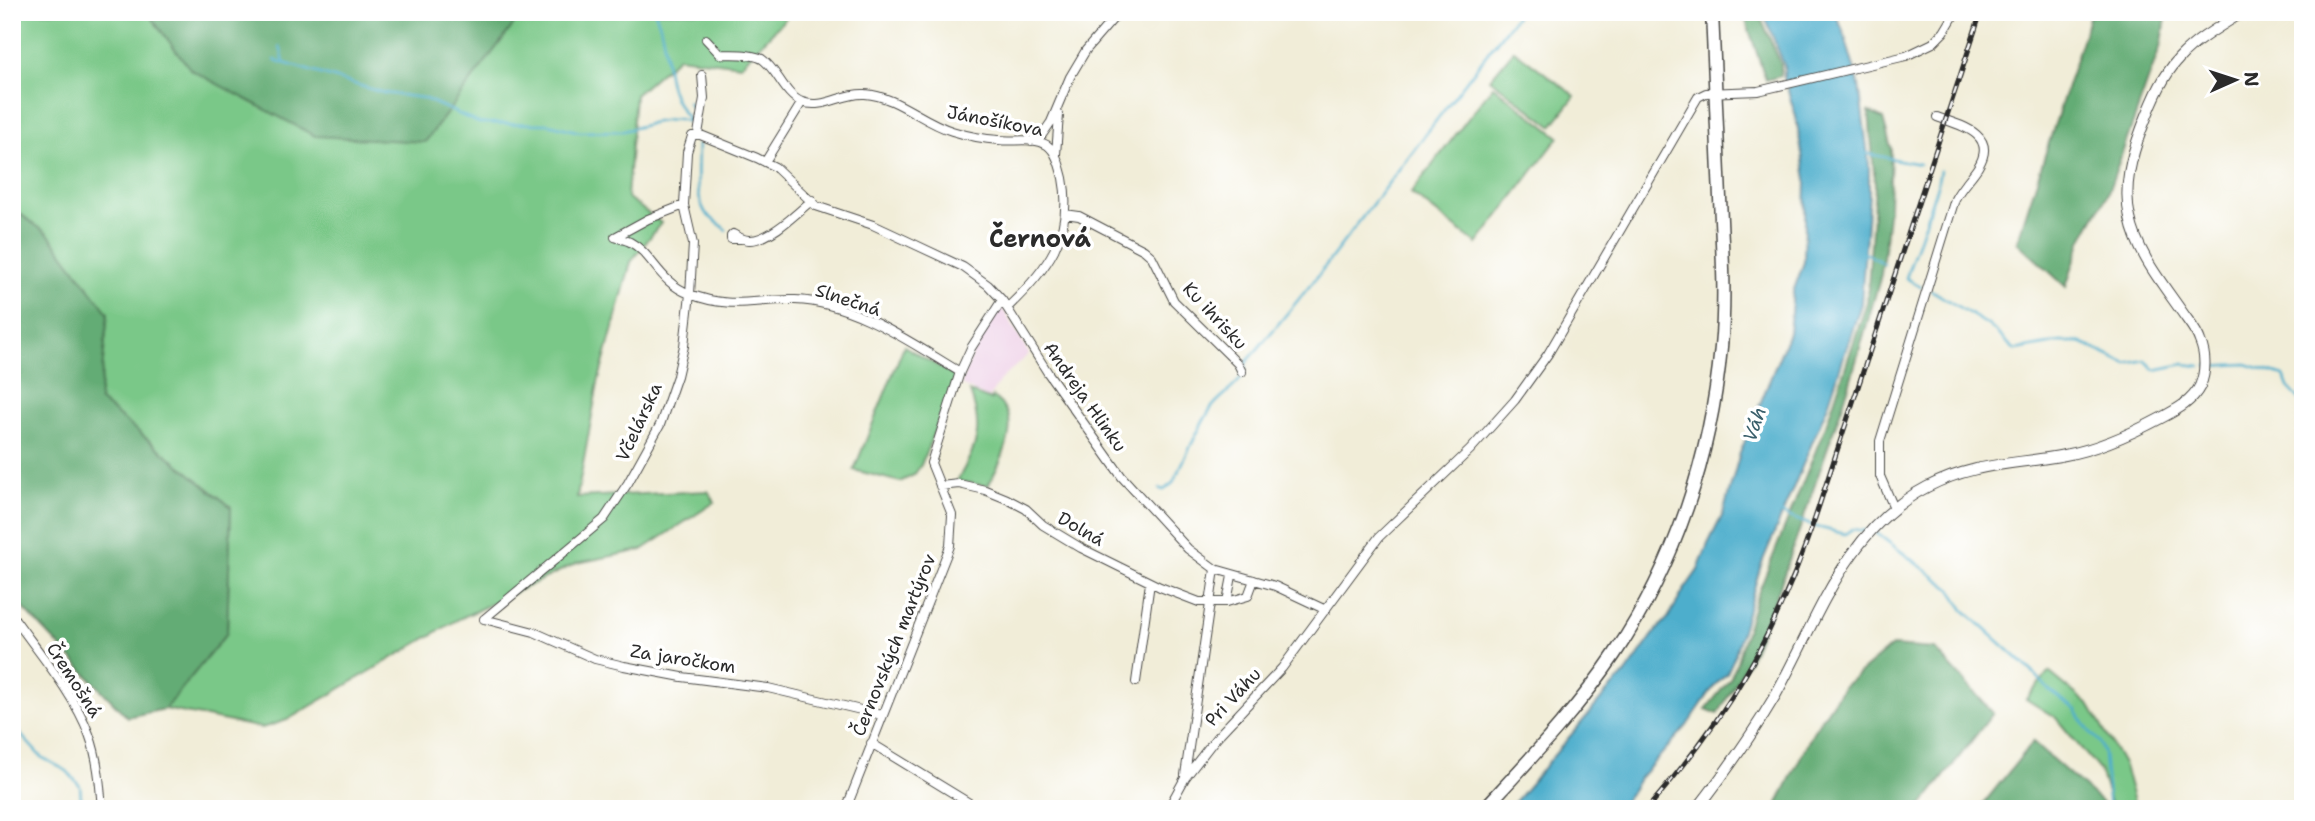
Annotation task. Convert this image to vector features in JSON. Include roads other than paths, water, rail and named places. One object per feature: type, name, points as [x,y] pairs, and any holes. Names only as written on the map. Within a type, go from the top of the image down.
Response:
[{"type":"main road","points":[[1484,809],[1581,698],[1615,654],[1666,563],[1693,493],[1710,426],[1722,345],[1723,265],[1712,12]]},
{"type":"street","points":[[1031,141],[1042,135],[1051,122],[1070,77],[1086,50],[1119,12]]},
{"type":"street","points":[[1715,92],[1758,91],[1906,56],[1925,48],[1944,32],[1956,12]]},
{"type":"street","points":[[1697,809],[1758,724],[1839,572],[1870,531],[1894,508],[1928,487],[1961,473],[2006,462],[2064,455],[2099,446],[2175,411],[2199,389],[2204,366],[2201,342],[2137,243],[2129,216],[2127,186],[2135,147],[2167,71],[2189,46],[2243,12]]},
{"type":"street","points":[[706,39],[720,54],[750,55],[762,59],[802,102],[765,162]]},
{"type":"street","name":"Včelárska","points":[[484,619],[604,519],[660,425],[677,376],[684,345],[693,244],[684,205],[687,152],[695,135],[704,97],[702,75]]},
{"type":"street","name":"Pri Váhu","points":[[1168,809],[1185,778],[1216,738],[1282,668],[1379,537],[1470,450],[1515,400],[1548,354],[1693,102],[1706,93],[1715,92]]},
{"type":"street","name":"Jánošíkova","points":[[802,102],[823,103],[863,93],[885,99],[932,124],[954,132],[1002,141],[1031,141],[1046,145],[1056,154],[1066,196],[1065,214],[1058,241],[1047,263],[1025,291],[1005,304]]},
{"type":"street","points":[[1056,154],[1061,101]]},
{"type":"street","points":[[1894,508],[1880,477],[1880,441],[1955,199],[1979,166],[1984,152],[1979,136],[1971,130],[1937,117]]},
{"type":"street","points":[[695,135],[775,167],[814,203],[762,237],[751,241],[741,239]]},
{"type":"street","name":"Andreja Hlinku","points":[[814,203],[873,225],[963,267],[989,285],[1005,304],[1048,373],[1122,477],[1188,549],[1215,569],[1232,576],[1275,586],[1326,610]]},
{"type":"street","name":"Slnečná","points":[[684,205],[648,219],[615,237],[630,242],[672,285],[690,294],[721,303],[796,300],[834,308],[880,326],[960,372]]},
{"type":"street","name":"Ku ihrisku","points":[[1065,214],[1079,216],[1144,250],[1152,257],[1174,301],[1238,364],[1242,372]]},
{"type":"street","name":"Černovských martýrov","points":[[846,809],[950,545],[952,515],[932,463],[960,372],[971,348],[1005,304]]},
{"type":"street","name":"Dolná","points":[[940,486],[959,485],[985,490],[1026,509],[1043,524],[1081,548],[1150,583],[1199,602],[1227,602]]},
{"type":"street","points":[[1185,778],[1215,569]]},
{"type":"street","points":[[1232,576],[1227,602],[1248,596],[1254,580]]},
{"type":"street","points":[[1136,682],[1150,583]]},
{"type":"street","name":"Čremošná","points":[[12,615],[64,688],[86,725],[98,768],[102,809]]},
{"type":"street","name":"Za jaročkom","points":[[484,619],[534,632],[605,661],[682,677],[768,688],[882,715]]},
{"type":"street","points":[[872,743],[979,808]]},
{"type":"water","name":"Váh","points":[[1763,12],[1834,12],[1843,30],[1859,85],[1869,164],[1861,304],[1828,405],[1761,565],[1734,658],[1727,673],[1715,685],[1686,727],[1639,779],[1620,809],[1509,809],[1626,673],[1668,618],[1698,570],[1723,514],[1740,453],[1789,333],[1793,292],[1804,262],[1806,179],[1796,117],[1784,78],[1784,65]]},
{"type":"waterway","points":[[655,12],[673,93],[689,120]]},
{"type":"waterway","points":[[1160,489],[1164,490],[1173,483],[1210,410],[1237,383],[1245,371],[1246,363],[1313,282],[1519,12]]},
{"type":"waterway","points":[[280,46],[284,63],[384,93],[423,98],[479,123],[549,124],[580,132],[623,131],[678,119],[691,122],[694,127]]},
{"type":"waterway","points":[[275,60],[284,63]]},
{"type":"waterway","points":[[688,102],[691,108]]},
{"type":"waterway","points":[[698,144],[699,196],[705,212],[726,230]]},
{"type":"waterway","points":[[1864,153],[1919,164]]},
{"type":"waterway","points":[[1906,278],[1940,170]]},
{"type":"waterway","points":[[1863,251],[1884,264]]},
{"type":"waterway","points":[[1906,278],[1921,287]]},
{"type":"waterway","points":[[1931,290],[1988,325],[2015,350],[2060,342],[2079,342],[2127,364],[2145,360],[2155,370],[2184,364],[2200,366]]},
{"type":"waterway","points":[[2207,366],[2246,364],[2284,376],[2288,387],[2303,403]]},
{"type":"waterway","points":[[1780,513],[1813,526],[1845,534],[1852,529],[1866,531]]},
{"type":"waterway","points":[[1875,532],[1951,589],[1964,610],[2049,690],[2075,709],[2089,731],[2100,742],[2104,754],[2109,809]]},
{"type":"waterway","points":[[12,725],[41,757],[67,771],[80,786],[82,809]]},
{"type":"railway","points":[[1647,809],[1726,707],[1766,637],[1800,561],[1981,12]]},
{"type":"district","name":"Černová","points":[[1040,239]]}]
